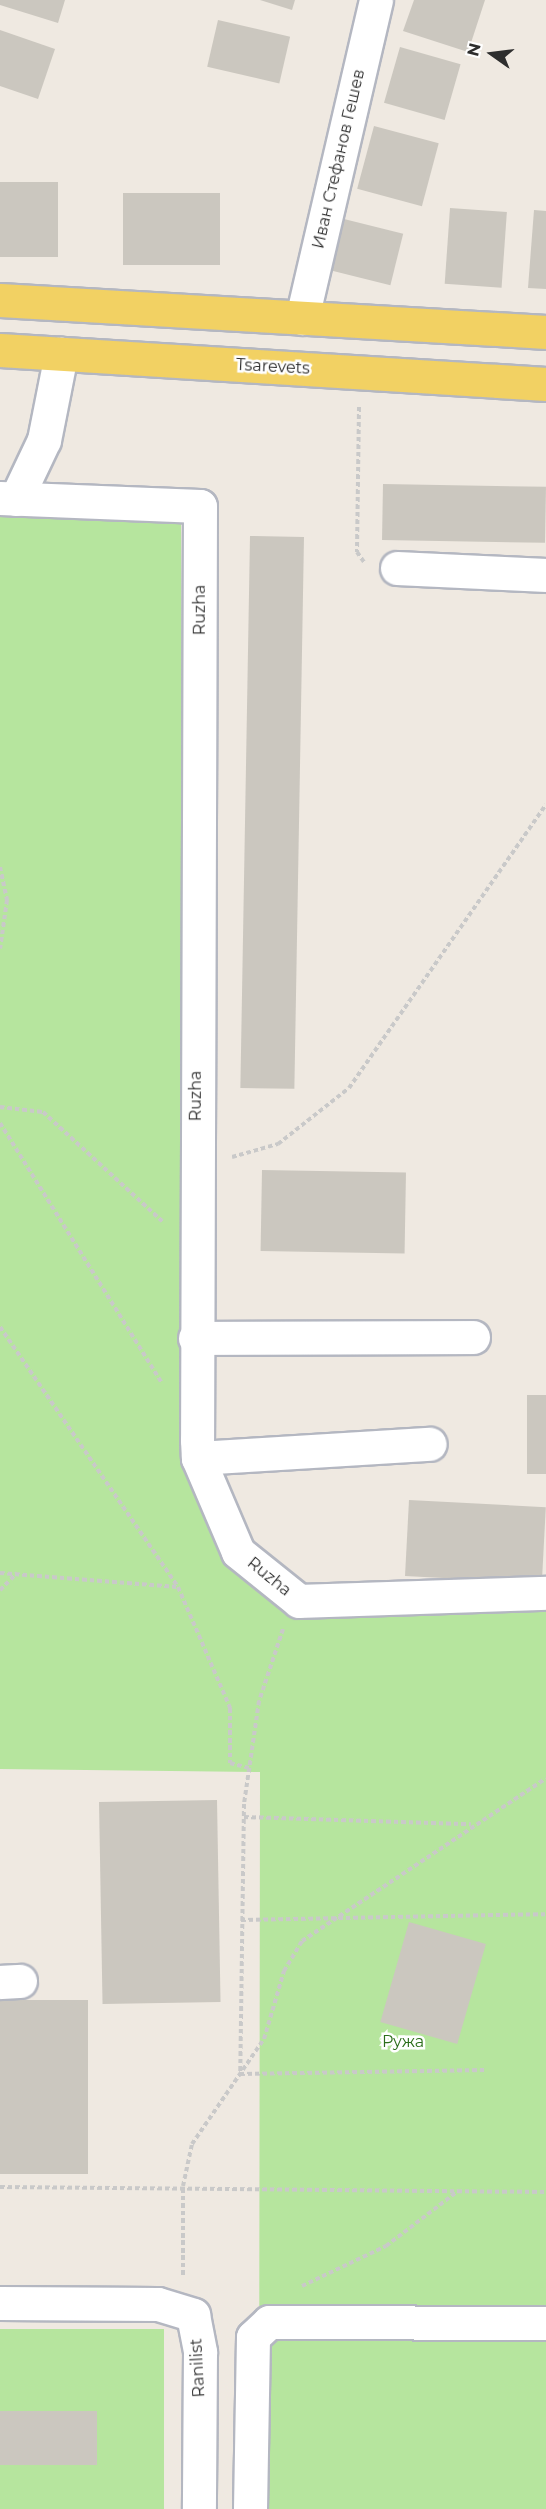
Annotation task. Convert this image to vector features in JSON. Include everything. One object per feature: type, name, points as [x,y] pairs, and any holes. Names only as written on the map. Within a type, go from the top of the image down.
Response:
[{"type":"main road","points":[[0,300],[546,332]]},
{"type":"main road","name":"Tsarevets","points":[[0,350],[546,384]]},
{"type":"street","name":"Иван Стефанов Гешев","points":[[302,318],[376,0]]},
{"type":"street","points":[[8,499],[44,440],[61,354]]},
{"type":"street","name":"Ruzha","points":[[8,499],[200,506],[195,1251],[198,1458],[238,1552],[294,1597],[546,1593]]},
{"type":"street","points":[[397,568],[546,575]]},
{"type":"street","points":[[195,1338],[473,1337]]},
{"type":"street","points":[[198,1458],[430,1444]]},
{"type":"street","points":[[0,2303],[158,2304],[182,2311]]},
{"type":"street","name":"Ranilist","points":[[182,2311],[193,2315],[200,2352],[199,2509]]},
{"type":"street","points":[[250,2509],[253,2337],[269,2322],[546,2323]]},
{"type":"path","points":[[359,403],[357,552],[373,565],[397,568]]},
{"type":"path","points":[[196,1166],[278,1144],[349,1088],[546,805]]},
{"type":"path","points":[[0,867],[7,900],[0,949]]},
{"type":"path","points":[[0,1107],[43,1112],[195,1251]]},
{"type":"path","points":[[0,1123],[166,1390]]},
{"type":"path","points":[[0,1327],[178,1587],[230,1708],[230,1763],[249,1768]]},
{"type":"path","points":[[0,1573],[178,1587]]},
{"type":"path","points":[[0,1590],[17,1573]]},
{"type":"path","points":[[240,2074],[244,1817],[249,1768],[259,1701],[294,1597]]},
{"type":"path","points":[[182,2311],[183,2186],[192,2144],[264,2039],[284,1971],[302,1941],[473,1824],[546,1778]]},
{"type":"path","points":[[244,1817],[473,1824]]},
{"type":"path","points":[[241,1920],[546,1914]]},
{"type":"path","points":[[240,2074],[487,2070]]},
{"type":"path","points":[[0,2187],[183,2186],[546,2192]]},
{"type":"path","points":[[298,2287],[386,2246],[459,2191]]},
{"type":"green space","name":"Ружа","points":[[0,511],[181,515],[183,1445],[228,1561],[297,1619],[546,1608],[546,2509],[259,2509],[260,1772],[0,1769]]},
{"type":"green space","points":[[0,2329],[164,2329],[164,2509],[0,2509]]},
{"type":"building","points":[[0,0],[65,0],[58,23],[0,5]]},
{"type":"building","points":[[260,0],[295,0],[292,10]]},
{"type":"building","points":[[414,0],[485,0],[468,52],[403,31]]},
{"type":"building","points":[[218,20],[290,37],[279,83],[207,67]]},
{"type":"building","points":[[0,30],[55,49],[38,99],[0,86]]},
{"type":"building","points":[[400,47],[461,64],[445,120],[384,103]]},
{"type":"building","points":[[374,126],[439,143],[422,206],[357,189]]},
{"type":"building","points":[[0,182],[58,182],[58,257],[0,257]]},
{"type":"building","points":[[123,193],[220,193],[220,265],[123,265]]},
{"type":"building","points":[[450,208],[507,212],[502,288],[445,284]]},
{"type":"building","points":[[534,210],[546,211],[546,289],[528,288]]},
{"type":"building","points":[[344,219],[403,234],[390,285],[331,270]]},
{"type":"building","points":[[383,484],[546,487],[545,543],[382,540]]},
{"type":"building","points":[[250,536],[304,537],[294,1089],[240,1088]]},
{"type":"building","points":[[262,1170],[406,1173],[405,1254],[261,1251]]},
{"type":"building","points":[[527,1395],[546,1395],[546,1474],[527,1474]]},
{"type":"building","points":[[409,1500],[546,1507],[542,1583],[405,1576]]},
{"type":"building","points":[[217,1800],[221,2002],[103,2004],[99,1802]]},
{"type":"building","points":[[409,1922],[486,1944],[457,2044],[380,2022]]},
{"type":"building","points":[[0,2000],[88,2000],[88,2174],[0,2174]]},
{"type":"building","points":[[0,2411],[97,2411],[97,2465],[0,2465]]}]
